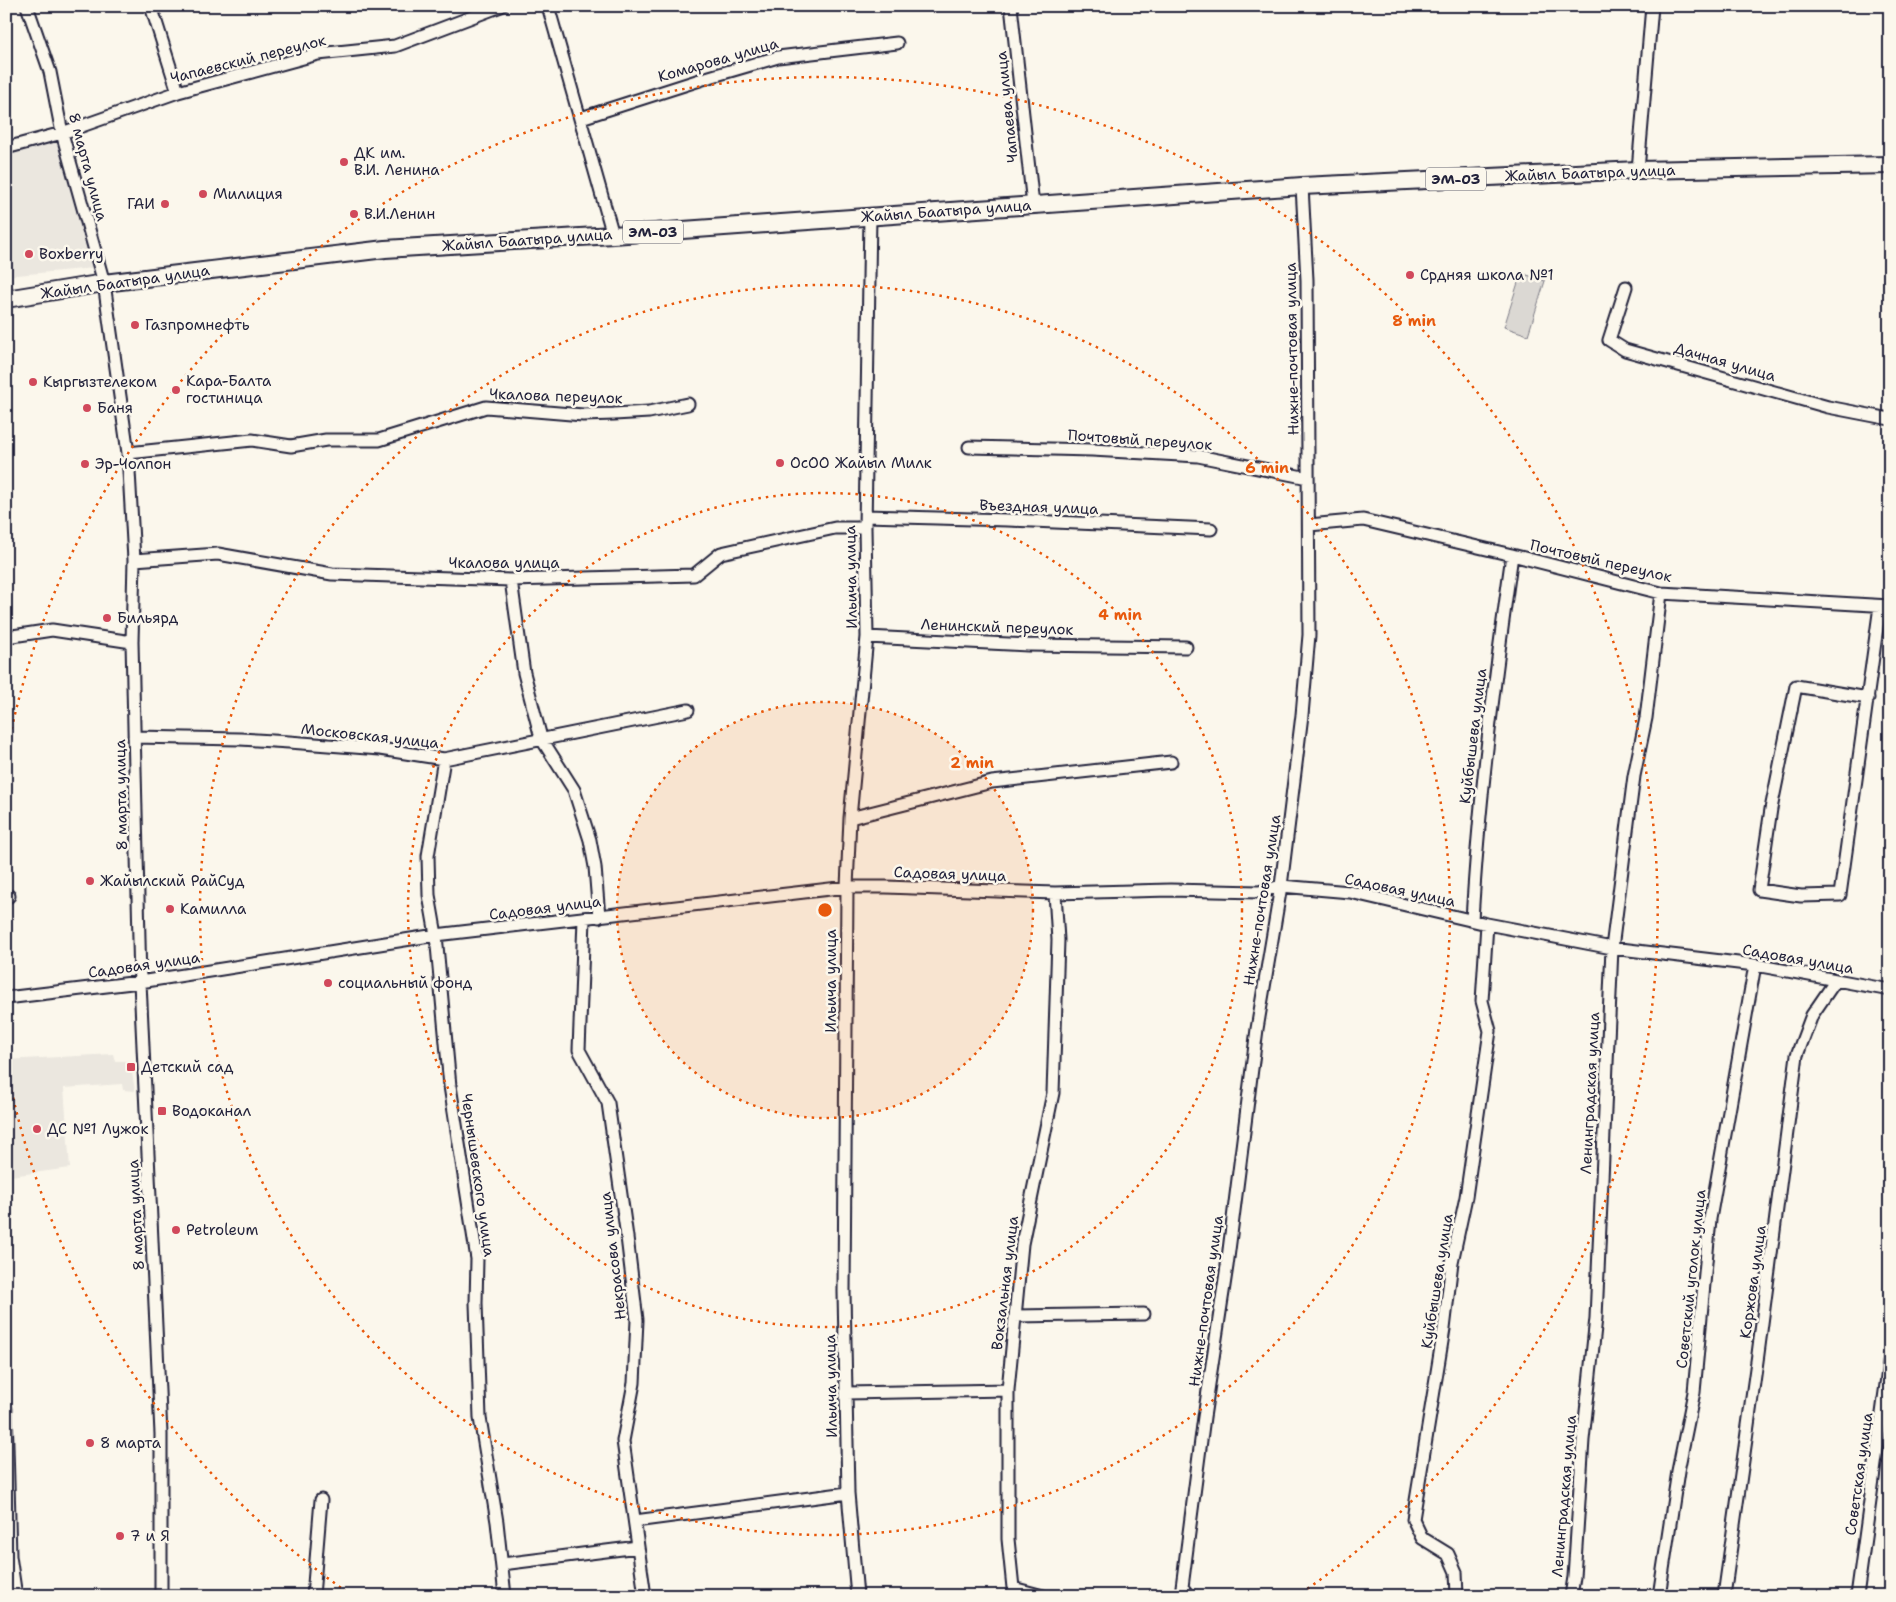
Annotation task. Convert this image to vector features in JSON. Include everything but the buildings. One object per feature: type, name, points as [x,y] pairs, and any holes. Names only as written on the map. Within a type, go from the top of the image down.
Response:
[{"type":"highway","name":"Жайыл Баатыра улица","points":[[6,299],[104,284],[385,249],[614,235],[1033,205],[1302,193],[1638,170],[1890,165]]},
{"type":"street","name":"8 марта улица","points":[[27,6],[50,72],[62,133],[104,284],[128,453],[134,560],[132,642],[140,982],[162,1434],[161,1596]]},
{"type":"street","points":[[151,6],[178,92]]},
{"type":"street","name":"Чапаевский переулок","points":[[6,148],[62,133],[178,92],[318,54],[395,46],[501,6]]},
{"type":"street","points":[[548,6],[614,235]]},
{"type":"street","name":"Чапаева улица","points":[[1011,6],[1033,205]]},
{"type":"street","points":[[1638,170],[1652,6]]},
{"type":"street","name":"Комарова улица","points":[[581,118],[778,57],[897,43]]},
{"type":"street","name":"Нижне-почтовая улица","points":[[1189,1596],[1182,1587],[1204,1417],[1227,1266],[1257,1029],[1281,886],[1302,715],[1309,635],[1307,280],[1302,193]]},
{"type":"street","name":"Ильича улица","points":[[857,1596],[848,1493],[844,1292],[847,887],[850,818],[867,637],[865,528],[870,216]]},
{"type":"street","name":"Дачная улица","points":[[1626,286],[1609,340],[1625,350],[1828,407],[1890,419]]},
{"type":"street","name":"Чкалова переулок","points":[[128,453],[252,440],[291,446],[326,440],[379,440],[486,407],[591,414],[649,412],[688,404]]},
{"type":"street","name":"Почтовый переулок","points":[[968,447],[1092,450],[1198,456],[1308,478]]},
{"type":"street","name":"Въездная улица","points":[[866,516],[1212,529]]},
{"type":"street","name":"Почтовый переулок","points":[[1308,525],[1363,520],[1661,593],[1885,606]]},
{"type":"street","name":"Чкалова улица","points":[[134,560],[218,554],[332,574],[510,580],[694,575],[721,553],[835,528],[865,528]]},
{"type":"street","name":"Куйбышева улица","points":[[1472,920],[1477,835],[1485,753],[1512,555]]},
{"type":"street","points":[[510,580],[524,673],[542,738],[574,790],[590,840],[598,917]]},
{"type":"street","name":"Ленинградская улица","points":[[1571,1596],[1574,1577],[1583,1440],[1596,1318],[1612,948],[1634,776],[1646,718],[1661,593]]},
{"type":"street","points":[[1868,698],[1796,686],[1771,809],[1758,890],[1801,896],[1840,895],[1868,698],[1885,606]]},
{"type":"street","points":[[6,638],[52,630],[132,642]]},
{"type":"street","name":"Ленинский переулок","points":[[867,637],[1028,645],[1186,646]]},
{"type":"street","name":"Московская улица","points":[[134,737],[240,739],[308,743],[380,749],[444,759],[688,710]]},
{"type":"street","name":"Чернышевского улица","points":[[444,759],[428,856],[429,895],[436,935],[450,1086],[477,1259],[476,1303],[480,1418],[497,1522],[505,1596]]},
{"type":"street","points":[[850,818],[992,782],[1171,762]]},
{"type":"street","name":"Садовая улица","points":[[6,998],[140,982],[436,935],[847,887],[1055,893],[1170,890],[1259,892],[1281,886],[1350,892],[1487,924],[1612,948],[1755,965],[1890,990]]},
{"type":"street","name":"Вокзальная улица","points":[[1044,1596],[1013,1588],[1008,1539],[1008,1390],[1022,1244],[1054,1093],[1058,940],[1055,893]]},
{"type":"street","name":"Некрасова улица","points":[[584,919],[579,1050],[608,1103],[628,1237],[636,1320],[634,1383],[623,1441],[645,1596]]},
{"type":"street","name":"Куйбышева улица","points":[[1457,1596],[1456,1572],[1448,1554],[1422,1538],[1413,1520],[1444,1330],[1452,1262],[1466,1197],[1490,1031],[1482,1001],[1487,924]]},
{"type":"street","name":"Советский уголок улица","points":[[1659,1596],[1678,1471],[1694,1392],[1710,1219],[1755,965]]},
{"type":"street","name":"Коржова улица","points":[[1724,1596],[1797,1055],[1812,1015],[1836,980]]},
{"type":"street","points":[[1015,1316],[1144,1314]]},
{"type":"street","name":"Советская улица","points":[[1857,1596],[1890,1355]]},
{"type":"street","points":[[846,1393],[1008,1390]]},
{"type":"street","points":[[6,1409],[10,1556],[16,1596]]},
{"type":"street","points":[[635,1521],[848,1493]]},
{"type":"street","points":[[313,1596],[321,1500]]},
{"type":"street","points":[[502,1564],[638,1547]]},
{"type":"shaded area","points":[[60,139],[94,268],[6,276],[6,153]]},
{"type":"shaded area","points":[[1521,273],[1545,281],[1528,335],[1504,327]]},
{"type":"shaded area","name":"ДС №1 Лужок","points":[[113,1054],[115,1061],[130,1061],[135,1091],[123,1090],[122,1084],[64,1088],[70,1168],[11,1176],[6,1174],[6,1060]]},
{"type":"place","name":"ДК им. В.И. Ленина","points":[[344,162]]},
{"type":"place","name":"Милиция","points":[[203,194]]},
{"type":"place","name":"ГАИ","points":[[165,204]]},
{"type":"place","name":"В.И.Ленин","points":[[354,214]]},
{"type":"place","name":"Boxberry","points":[[29,254]]},
{"type":"place","name":"Срдняя школа №1","points":[[1410,275]]},
{"type":"place","name":"Газпромнефть","points":[[135,325]]},
{"type":"place","name":"Кыргызтелеком","points":[[33,382]]},
{"type":"place","name":"Кара-Балта гостиница","points":[[176,390]]},
{"type":"place","name":"Баня","points":[[87,408]]},
{"type":"place","name":"ОсОО Жайыл Милк","points":[[780,463]]},
{"type":"place","name":"Эр-Чолпон","points":[[85,464]]},
{"type":"place","name":"Бильярд","points":[[107,618]]},
{"type":"place","name":"Жайылский РайСуд","points":[[90,881]]},
{"type":"place","name":"Камилла","points":[[170,909]]},
{"type":"place","name":"социальный фонд","points":[[328,983]]},
{"type":"place","name":"Детский сад","points":[[131,1067]]},
{"type":"place","name":"Водоканал","points":[[162,1111]]},
{"type":"place","name":"ДС №1 Лужок","points":[[37,1129]]},
{"type":"place","name":"Petroleum","points":[[176,1230]]},
{"type":"place","name":"8 марта","points":[[90,1443]]},
{"type":"place","name":"7 и Я","points":[[120,1536]]}]
